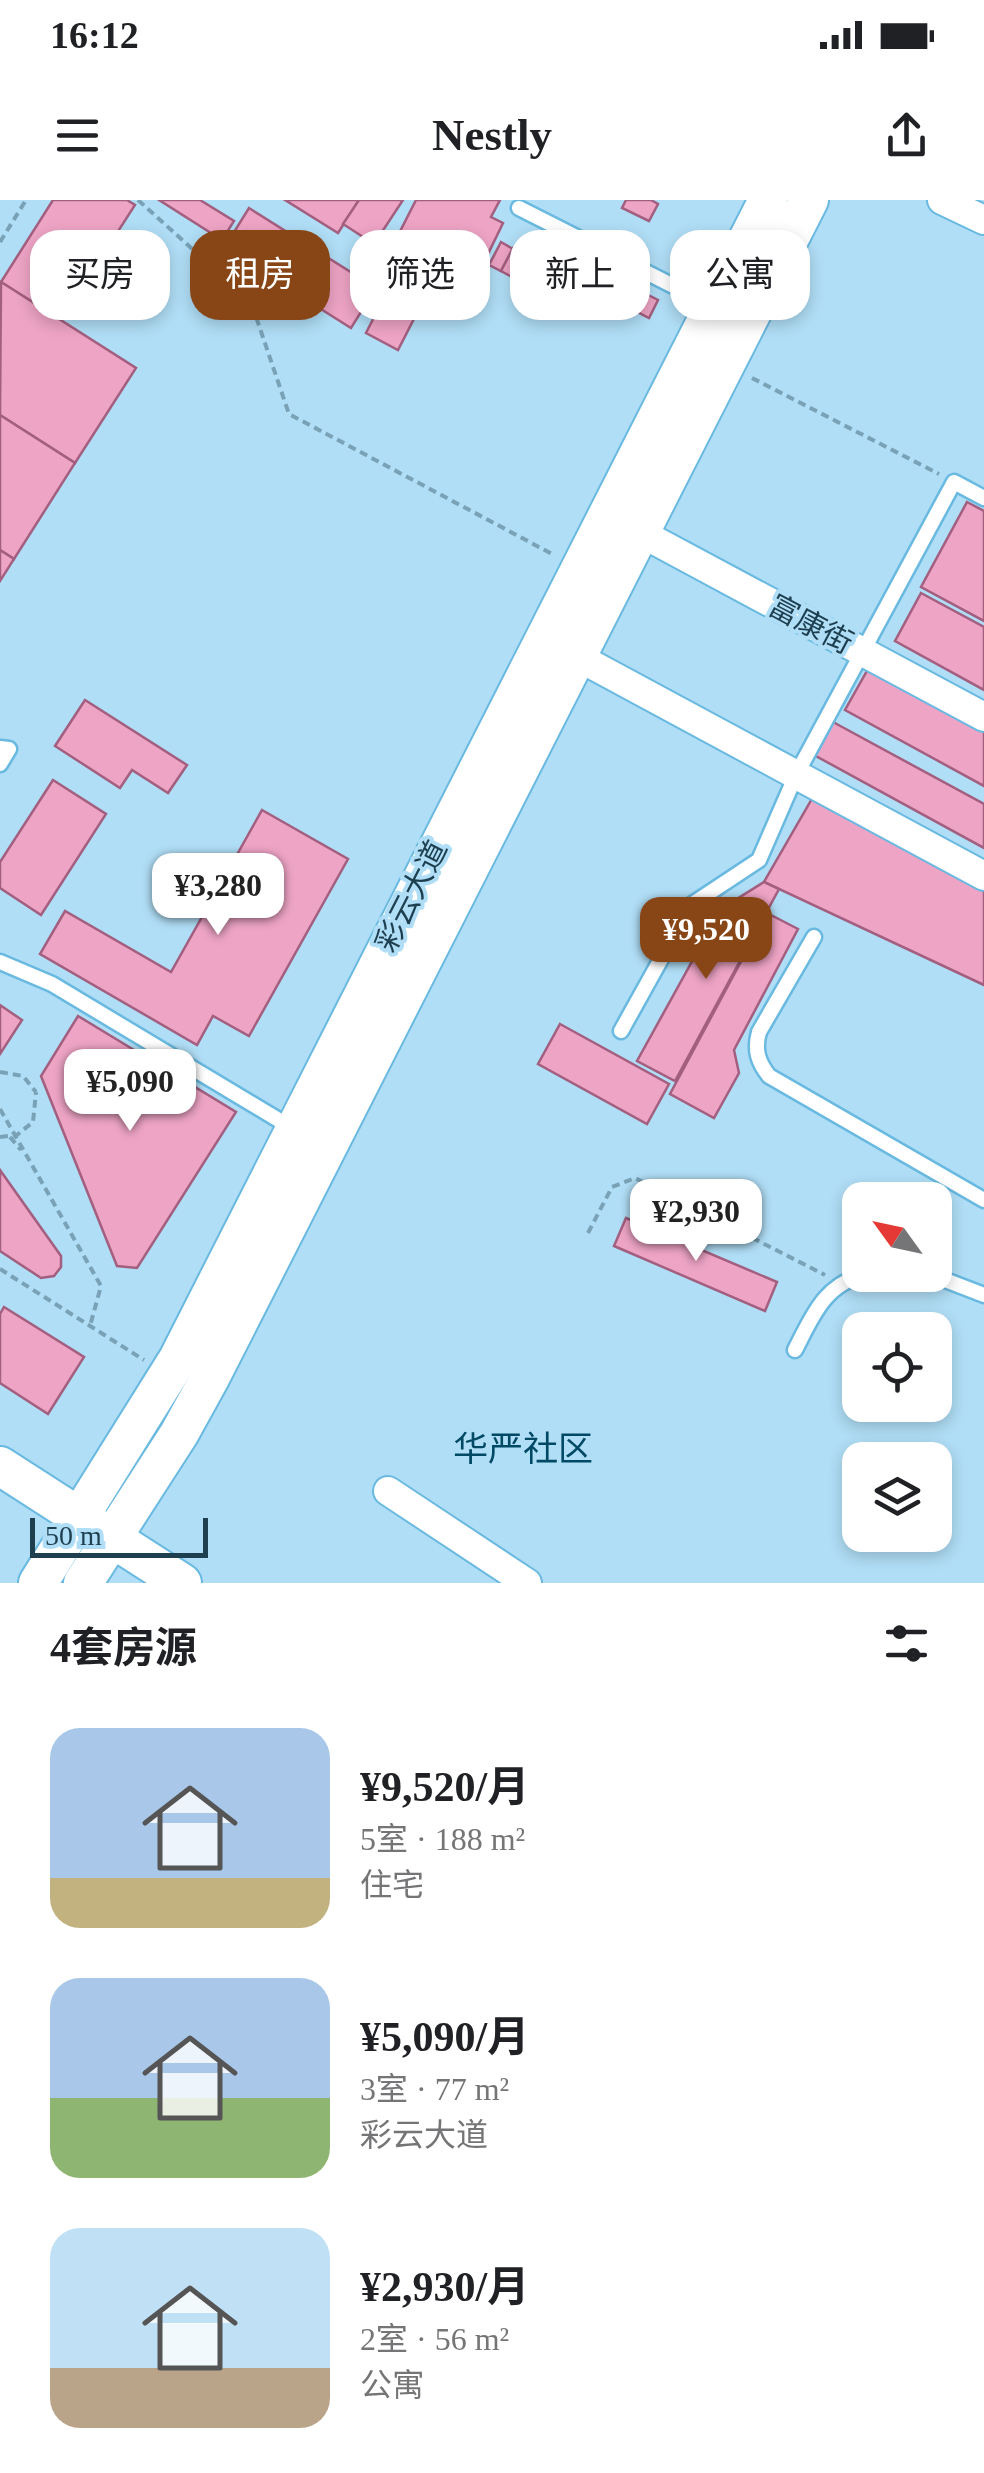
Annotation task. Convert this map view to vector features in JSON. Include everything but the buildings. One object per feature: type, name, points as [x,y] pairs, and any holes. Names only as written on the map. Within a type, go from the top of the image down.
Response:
[{"type":"main road","name":"彩云大道","points":[[752,230],[768,200]]},
{"type":"main road","name":"彩云大道","points":[[38,1583],[98,1528],[210,1376],[809,200]]},
{"type":"main road","name":"彩云大道","points":[[83,1583],[98,1528],[169,1375],[706,320]]},
{"type":"main road","points":[[0,1466],[182,1583]]},
{"type":"street","points":[[942,200],[984,220]]},
{"type":"street","name":"富康街","points":[[639,532],[984,717]]},
{"type":"street","points":[[576,656],[984,876]]},
{"type":"street","points":[[388,1492],[527,1583]]},
{"type":"lane","points":[[519,208],[670,284]]},
{"type":"lane","points":[[620,1032],[690,905],[759,860],[796,775],[954,482],[984,498]]},
{"type":"lane","points":[[0,748],[9,749],[0,764]]},
{"type":"lane","points":[[814,937],[758,1032],[760,1065],[769,1076],[984,1200]]},
{"type":"lane","points":[[0,962],[52,984],[292,1129]]},
{"type":"lane","points":[[795,1350],[829,1292],[842,1283]]},
{"type":"lane","points":[[952,1283],[984,1295]]},
{"type":"path","points":[[0,242],[26,200]]},
{"type":"path","points":[[138,200],[250,302],[289,414],[579,568]]},
{"type":"path","points":[[725,364],[954,482]]},
{"type":"path","points":[[0,1072],[23,1076],[38,1102],[33,1122],[10,1136],[0,1137]]},
{"type":"path","points":[[0,1109],[101,1286],[90,1326]]},
{"type":"path","points":[[10,1136],[28,1157]]},
{"type":"path","points":[[588,1232],[612,1187],[635,1178],[842,1283]]},
{"type":"path","points":[[0,1269],[169,1375]]},
{"type":"district","name":"华严社区","points":[[523,1449]]}]
